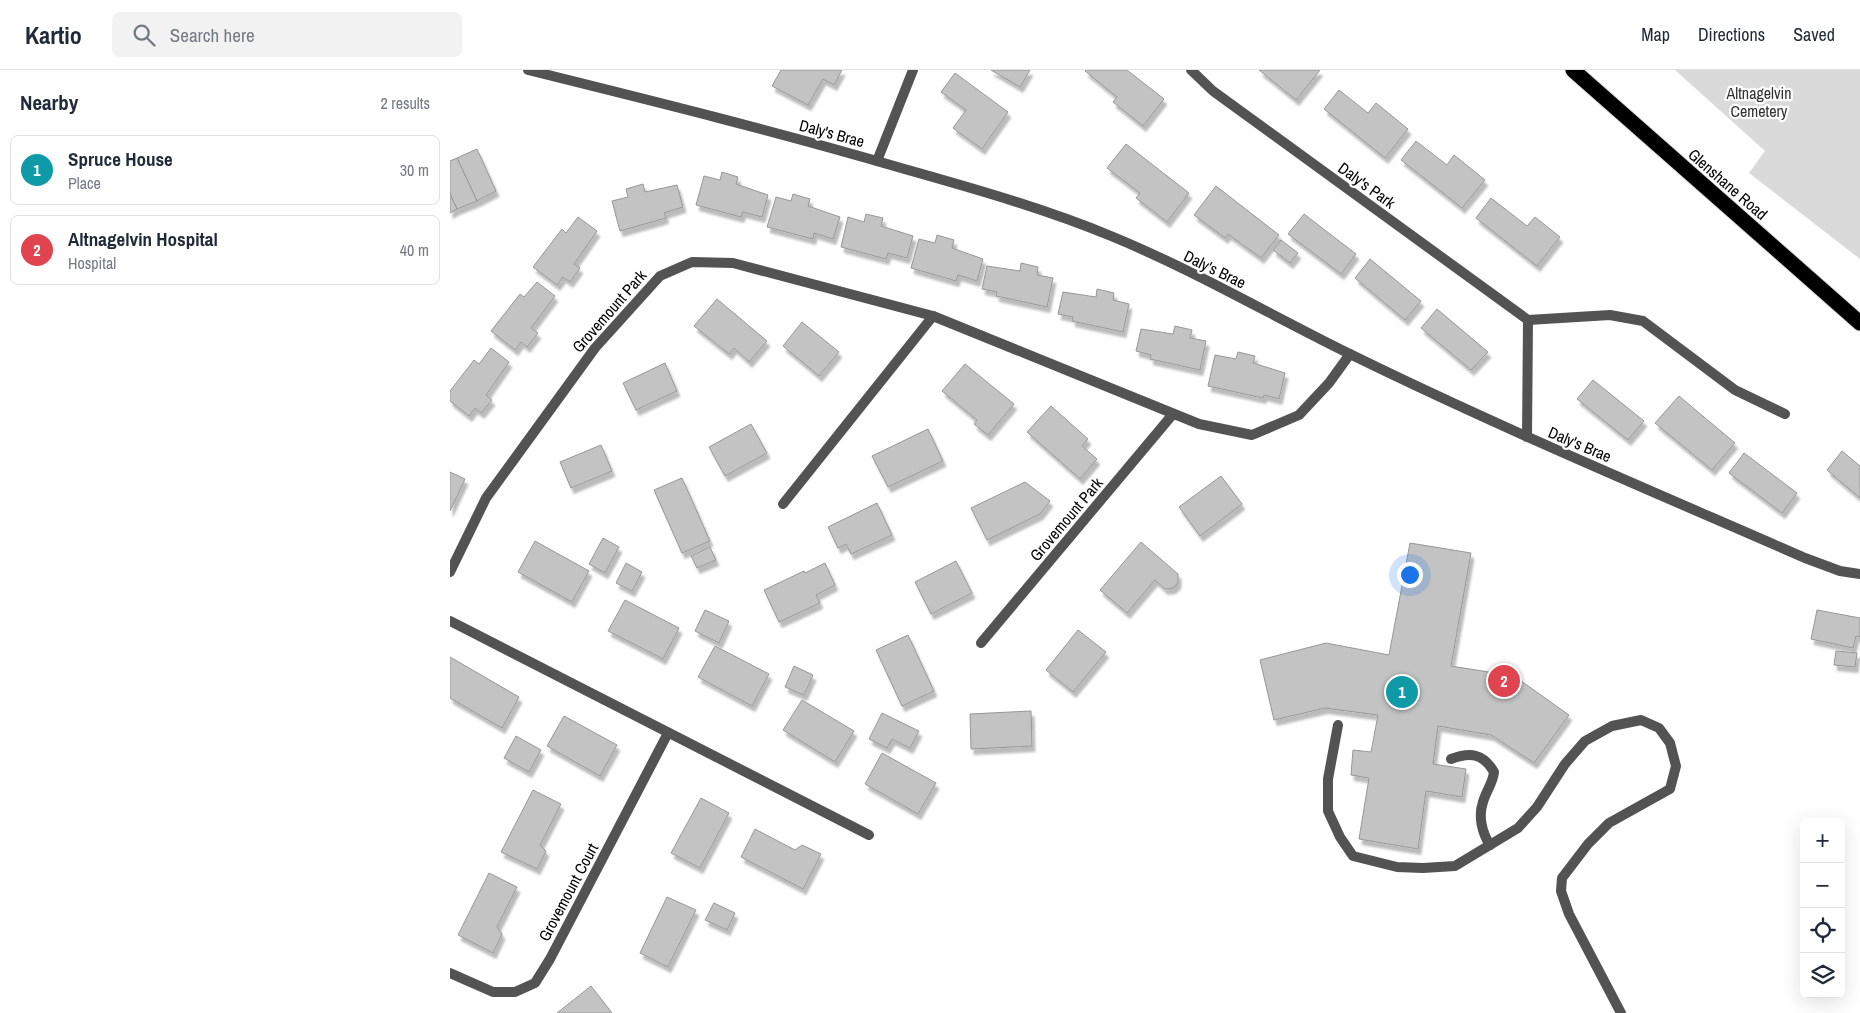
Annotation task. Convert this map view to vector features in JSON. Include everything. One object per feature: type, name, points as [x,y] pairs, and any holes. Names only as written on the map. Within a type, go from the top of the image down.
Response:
[{"type":"highway","name":"Glenshane Road","points":[[1573,70],[1860,323]]},
{"type":"street","name":"Daly's Brae","points":[[528,70],[718,117],[982,191],[1050,213],[1113,237],[1219,287],[1350,354],[1527,437],[1805,558],[1840,571],[1860,574]]},
{"type":"street","points":[[876,161],[913,70]]},
{"type":"street","name":"Daly's Park","points":[[1191,70],[1213,91],[1528,320]]},
{"type":"street","name":"Grovemount Park","points":[[450,572],[486,498],[595,348],[660,276],[692,262],[734,263],[933,316],[1199,424],[1252,435],[1299,415],[1328,383],[1350,354]]},
{"type":"street","points":[[1527,437],[1528,320],[1610,315],[1643,321],[1735,390],[1785,414]]},
{"type":"street","points":[[783,504],[933,316]]},
{"type":"street","name":"Grovemount Park","points":[[982,643],[1173,414]]},
{"type":"street","points":[[450,621],[869,836]]},
{"type":"street","points":[[1338,725],[1328,779],[1328,811],[1340,837],[1353,856],[1397,867],[1423,868],[1455,866],[1518,828],[1537,807],[1565,764],[1585,741],[1612,726],[1641,720],[1659,728],[1670,743],[1676,766],[1670,789],[1609,823],[1588,844],[1562,878],[1561,891],[1569,914],[1620,1013]]},
{"type":"street","name":"Grovemount Court","points":[[450,972],[493,992],[515,992],[535,984],[550,959],[668,733]]},
{"type":"street","points":[[1451,759],[1461,755],[1474,755],[1484,759],[1494,772],[1493,782],[1482,803],[1481,815],[1485,836],[1490,845]]},
{"type":"green space","name":"Altnagelvin Cemetery","points":[[1675,70],[1860,70],[1860,259],[1749,173],[1765,151]]},
{"type":"building","points":[[781,70],[842,70],[834,85],[823,79],[808,105],[772,86]]},
{"type":"building","points":[[991,70],[1030,70],[1020,87]]},
{"type":"building","points":[[1086,70],[1127,70],[1164,99],[1143,126],[1113,102],[1117,97]]},
{"type":"building","points":[[1259,70],[1320,70],[1296,100]]},
{"type":"building","points":[[955,73],[1008,112],[982,149],[953,128],[966,110],[941,92]]},
{"type":"building","points":[[1339,90],[1368,113],[1376,103],[1408,129],[1385,158],[1324,109]]},
{"type":"building","points":[[1416,141],[1447,165],[1454,155],[1485,180],[1462,208],[1401,160]]},
{"type":"building","points":[[1126,144],[1189,193],[1167,222],[1136,198],[1140,193],[1107,168]]},
{"type":"building","points":[[477,149],[496,191],[477,201],[457,158]]},
{"type":"building","points":[[457,158],[477,201],[457,209],[450,194],[450,161]]},
{"type":"building","points":[[722,172],[738,177],[736,184],[768,195],[762,217],[743,212],[741,217],[696,205],[704,176],[720,180]]},
{"type":"building","points":[[643,184],[645,192],[677,185],[683,207],[664,213],[666,218],[620,231],[612,201],[628,197],[626,189]]},
{"type":"building","points":[[1216,186],[1279,235],[1261,258],[1228,234],[1225,238],[1194,215]]},
{"type":"building","points":[[450,194],[457,209],[450,213]]},
{"type":"building","points":[[793,194],[810,199],[808,206],[840,217],[833,239],[814,233],[813,239],[767,227],[776,197],[791,201]]},
{"type":"building","points":[[1491,198],[1527,226],[1535,217],[1560,237],[1537,266],[1476,218]]},
{"type":"building","points":[[866,214],[883,218],[881,226],[913,236],[907,258],[888,253],[886,259],[841,247],[848,217],[864,222]]},
{"type":"building","points":[[1304,214],[1356,254],[1341,274],[1288,234]]},
{"type":"building","points":[[578,217],[597,231],[574,264],[580,268],[570,282],[563,277],[557,285],[533,267],[562,229],[566,233]]},
{"type":"building","points":[[937,235],[954,240],[952,248],[983,259],[977,281],[958,275],[956,281],[911,268],[919,239],[935,243]]},
{"type":"building","points":[[1281,240],[1298,253],[1290,263],[1273,250]]},
{"type":"building","points":[[1370,259],[1421,301],[1405,320],[1355,278]]},
{"type":"building","points":[[1021,263],[1038,267],[1037,275],[1053,278],[1047,307],[996,296],[997,292],[982,289],[987,266],[1020,271]]},
{"type":"building","points":[[537,282],[555,296],[531,328],[538,333],[527,347],[521,342],[515,350],[491,331],[520,294],[524,297]]},
{"type":"building","points":[[1097,289],[1114,293],[1113,300],[1129,304],[1123,332],[1072,321],[1073,317],[1058,314],[1063,292],[1096,297]]},
{"type":"building","points":[[717,299],[767,341],[749,362],[734,348],[729,354],[694,326]]},
{"type":"building","points":[[1437,309],[1488,352],[1471,370],[1421,328]]},
{"type":"building","points":[[802,322],[839,352],[819,376],[783,346]]},
{"type":"building","points":[[1175,326],[1192,330],[1190,338],[1206,341],[1200,370],[1150,359],[1151,355],[1136,351],[1141,329],[1173,334]]},
{"type":"building","points":[[491,348],[509,362],[486,395],[492,400],[481,413],[475,408],[469,416],[450,401],[450,391],[474,360],[479,364]]},
{"type":"building","points":[[1238,352],[1255,356],[1253,363],[1285,373],[1279,399],[1264,395],[1263,398],[1208,386],[1215,355],[1236,359]]},
{"type":"building","points":[[665,363],[677,391],[636,410],[623,383]]},
{"type":"building","points":[[965,364],[1014,404],[988,435],[974,424],[977,420],[942,391]]},
{"type":"building","points":[[1593,380],[1644,421],[1628,440],[1577,399]]},
{"type":"building","points":[[1679,396],[1735,443],[1712,470],[1655,423]]},
{"type":"building","points":[[1051,406],[1088,439],[1082,446],[1097,459],[1080,479],[1027,432]]},
{"type":"building","points":[[751,424],[767,453],[725,476],[709,447]]},
{"type":"building","points":[[928,429],[943,461],[888,487],[872,456]]},
{"type":"building","points":[[601,445],[612,471],[571,488],[560,462]]},
{"type":"building","points":[[1842,451],[1860,466],[1860,498],[1827,470]]},
{"type":"building","points":[[1744,453],[1797,493],[1782,513],[1729,473]]},
{"type":"building","points":[[450,472],[465,479],[450,511]]},
{"type":"building","points":[[1221,476],[1242,504],[1200,536],[1179,507]]},
{"type":"building","points":[[682,478],[710,541],[682,553],[654,490]]},
{"type":"building","points":[[1025,482],[1050,501],[1040,514],[987,540],[971,508]]},
{"type":"building","points":[[877,503],[892,535],[851,554],[846,544],[838,548],[828,527]]},
{"type":"building","points":[[603,538],[619,547],[605,573],[589,564]]},
{"type":"building","points":[[535,541],[589,571],[572,602],[518,572]]},
{"type":"building","points":[[1141,542],[1178,574],[1178,583],[1173,588],[1165,589],[1155,580],[1127,613],[1100,590]]},
{"type":"building","points":[[1410,543],[1471,553],[1451,666],[1514,676],[1569,715],[1534,763],[1491,735],[1438,726],[1433,764],[1466,769],[1462,797],[1426,791],[1418,849],[1359,839],[1369,778],[1351,775],[1353,750],[1371,752],[1378,715],[1325,708],[1274,720],[1260,660],[1326,643],[1389,655]]},
{"type":"building","points":[[710,547],[716,560],[697,568],[691,556]]},
{"type":"building","points":[[956,561],[972,593],[931,614],[915,582]]},
{"type":"building","points":[[626,563],[642,572],[632,591],[616,583]]},
{"type":"building","points":[[825,563],[835,585],[816,595],[820,603],[779,622],[764,590]]},
{"type":"building","points":[[625,600],[679,628],[663,659],[608,631]]},
{"type":"building","points":[[705,610],[729,621],[719,643],[695,631]]},
{"type":"building","points":[[1817,610],[1860,618],[1860,637],[1856,636],[1853,648],[1811,639]]},
{"type":"building","points":[[1078,630],[1106,652],[1073,692],[1046,670]]},
{"type":"building","points":[[908,635],[934,691],[902,706],[876,650]]},
{"type":"building","points":[[715,646],[769,674],[752,706],[698,677]]},
{"type":"building","points":[[1836,651],[1857,653],[1855,667],[1834,665]]},
{"type":"building","points":[[450,657],[519,697],[502,728],[450,698]]},
{"type":"building","points":[[794,666],[813,675],[804,695],[785,687]]},
{"type":"building","points":[[802,700],[854,731],[835,762],[783,730]]},
{"type":"building","points":[[1031,711],[1032,746],[971,749],[970,714]]},
{"type":"building","points":[[882,713],[919,731],[910,748],[892,739],[887,748],[869,739]]},
{"type":"building","points":[[564,716],[617,745],[600,776],[547,746]]},
{"type":"building","points":[[516,736],[541,750],[529,772],[504,758]]},
{"type":"building","points":[[882,753],[936,783],[918,814],[865,784]]},
{"type":"building","points":[[533,790],[561,804],[540,845],[546,851],[537,869],[501,852]]},
{"type":"building","points":[[701,798],[729,813],[700,868],[671,853]]},
{"type":"building","points":[[755,829],[795,850],[802,845],[821,854],[803,889],[741,857]]},
{"type":"building","points":[[489,873],[517,887],[497,927],[502,934],[493,953],[458,935]]},
{"type":"building","points":[[667,897],[696,910],[668,967],[640,953]]},
{"type":"building","points":[[714,903],[735,913],[727,930],[705,920]]},
{"type":"building","points":[[591,986],[612,1013],[557,1013]]},
{"type":"place","name":"Altnagelvin Hospital","points":[[1504,681]]},
{"type":"place","name":"Spruce House","points":[[1402,692]]}]
